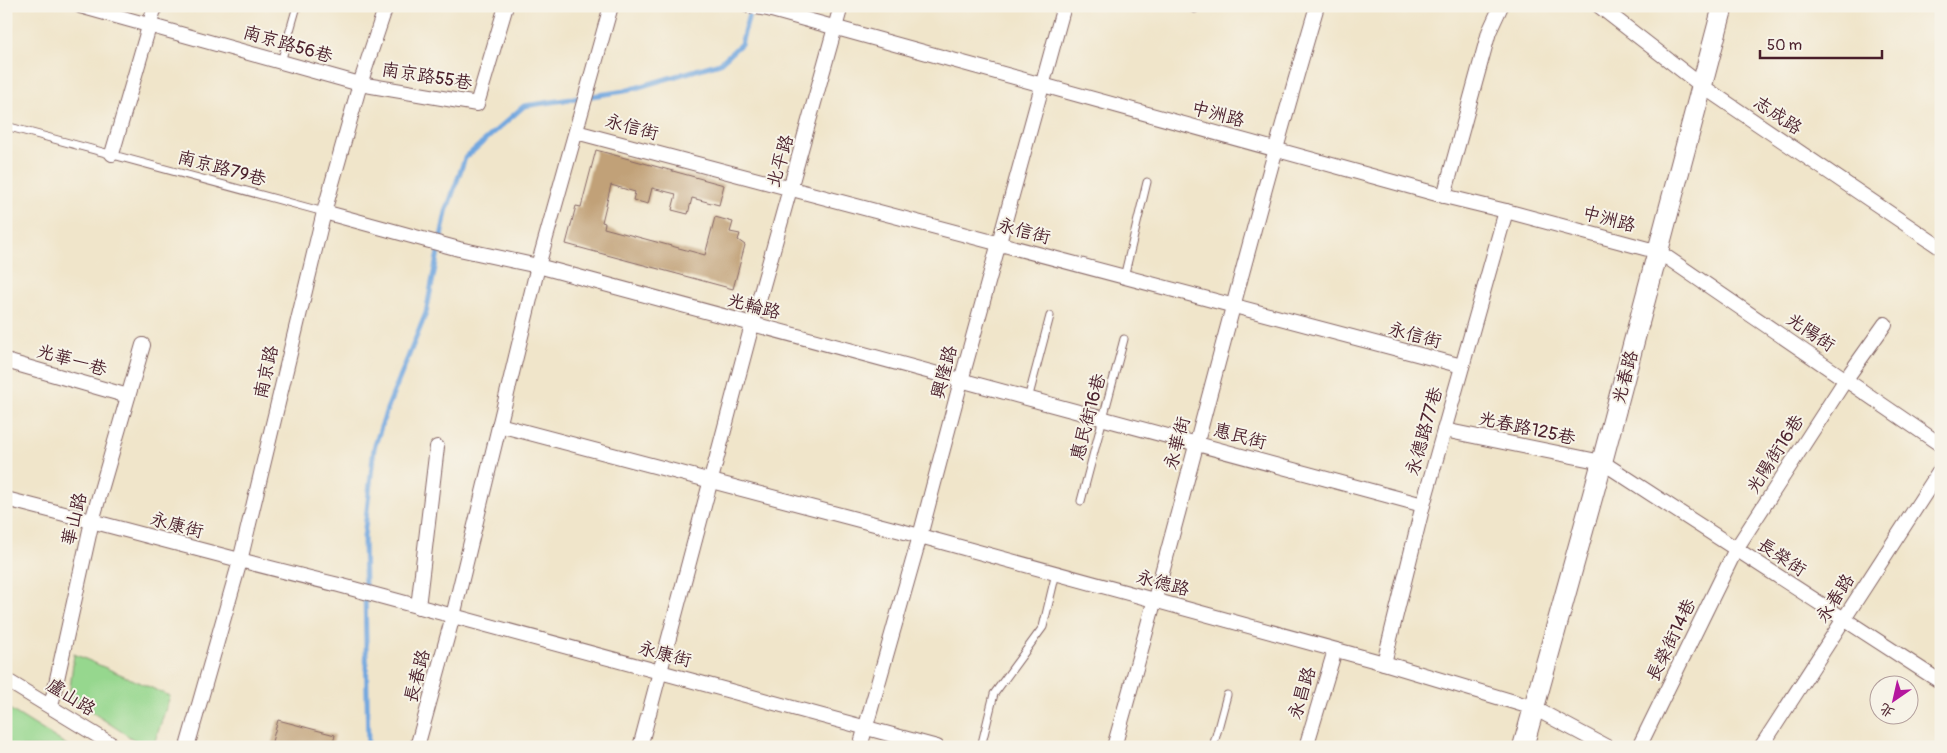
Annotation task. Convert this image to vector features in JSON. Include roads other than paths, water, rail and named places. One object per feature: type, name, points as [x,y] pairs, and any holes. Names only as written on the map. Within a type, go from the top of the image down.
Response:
[{"type":"main road","name":"光春路","points":[[1523,747],[1602,462],[1723,6]]},
{"type":"street","name":"南京路56巷","points":[[80,6],[360,84]]},
{"type":"street","points":[[112,154],[155,6]]},
{"type":"street","name":"南京路","points":[[187,747],[240,561],[324,212],[360,84],[386,6]]},
{"type":"street","name":"南京路55巷","points":[[360,84],[477,104],[506,6]]},
{"type":"street","points":[[538,266],[611,6]]},
{"type":"street","name":"中洲路","points":[[750,6],[768,9],[1444,196],[1506,210],[1658,252]]},
{"type":"street","name":"北平路","points":[[640,747],[752,325],[841,6]]},
{"type":"street","name":"興隆路","points":[[860,747],[920,536],[1064,6]]},
{"type":"street","name":"永華街","points":[[1114,747],[1156,600],[1232,306],[1275,149],[1317,6]]},
{"type":"street","name":"志成路","points":[[1599,6],[1702,86],[1941,248]]},
{"type":"street","points":[[1444,196],[1489,32],[1498,7]]},
{"type":"street","name":"永信街","points":[[578,127],[791,189],[1462,366]]},
{"type":"street","name":"永德路77巷","points":[[1384,663],[1423,505],[1506,210]]},
{"type":"street","name":"光輪路","points":[[324,212],[459,249],[538,266],[961,381]]},
{"type":"street","name":"光陽街","points":[[1658,252],[1941,445]]},
{"type":"street","name":"長春路","points":[[417,747],[453,616],[538,266]]},
{"type":"street","name":"光陽街16巷","points":[[1736,549],[1846,379],[1885,324]]},
{"type":"street","name":"華山路","points":[[51,706],[92,520],[143,345]]},
{"type":"street","name":"光華一巷","points":[[6,361],[128,396]]},
{"type":"street","name":"惠民街","points":[[961,381],[1423,505]]},
{"type":"street","name":"永德路","points":[[499,425],[920,536],[1384,663],[1534,708],[1607,747]]},
{"type":"street","name":"光春路125巷","points":[[1444,430],[1602,462]]},
{"type":"street","points":[[418,606],[437,447]]},
{"type":"street","name":"長榮街","points":[[1602,462],[1941,682]]},
{"type":"street","name":"永春路","points":[[1761,747],[1941,469]]},
{"type":"street","name":"永康街","points":[[6,499],[418,606],[938,747]]},
{"type":"street","name":"長榮街14巷","points":[[1639,747],[1736,549]]},
{"type":"street","name":"永昌路","points":[[1306,747],[1335,650]]},
{"type":"street","name":"盧山路","points":[[6,680],[116,747]]},
{"type":"lane","points":[[281,62],[297,6]]},
{"type":"lane","points":[[1186,6],[1195,9]]},
{"type":"lane","name":"南京路79巷","points":[[6,126],[324,212]]},
{"type":"lane","points":[[1124,277],[1147,182]]},
{"type":"lane","points":[[1028,399],[1050,316]]},
{"type":"lane","name":"惠民街16巷","points":[[1081,501],[1124,339]]},
{"type":"lane","points":[[980,747],[994,694],[1043,627],[1056,573]]},
{"type":"lane","points":[[1212,747],[1227,695]]},
{"type":"waterway","points":[[368,747],[364,537],[374,448],[387,409],[426,313],[446,212],[465,158],[524,106],[625,91],[720,63],[741,44],[751,7]]}]
